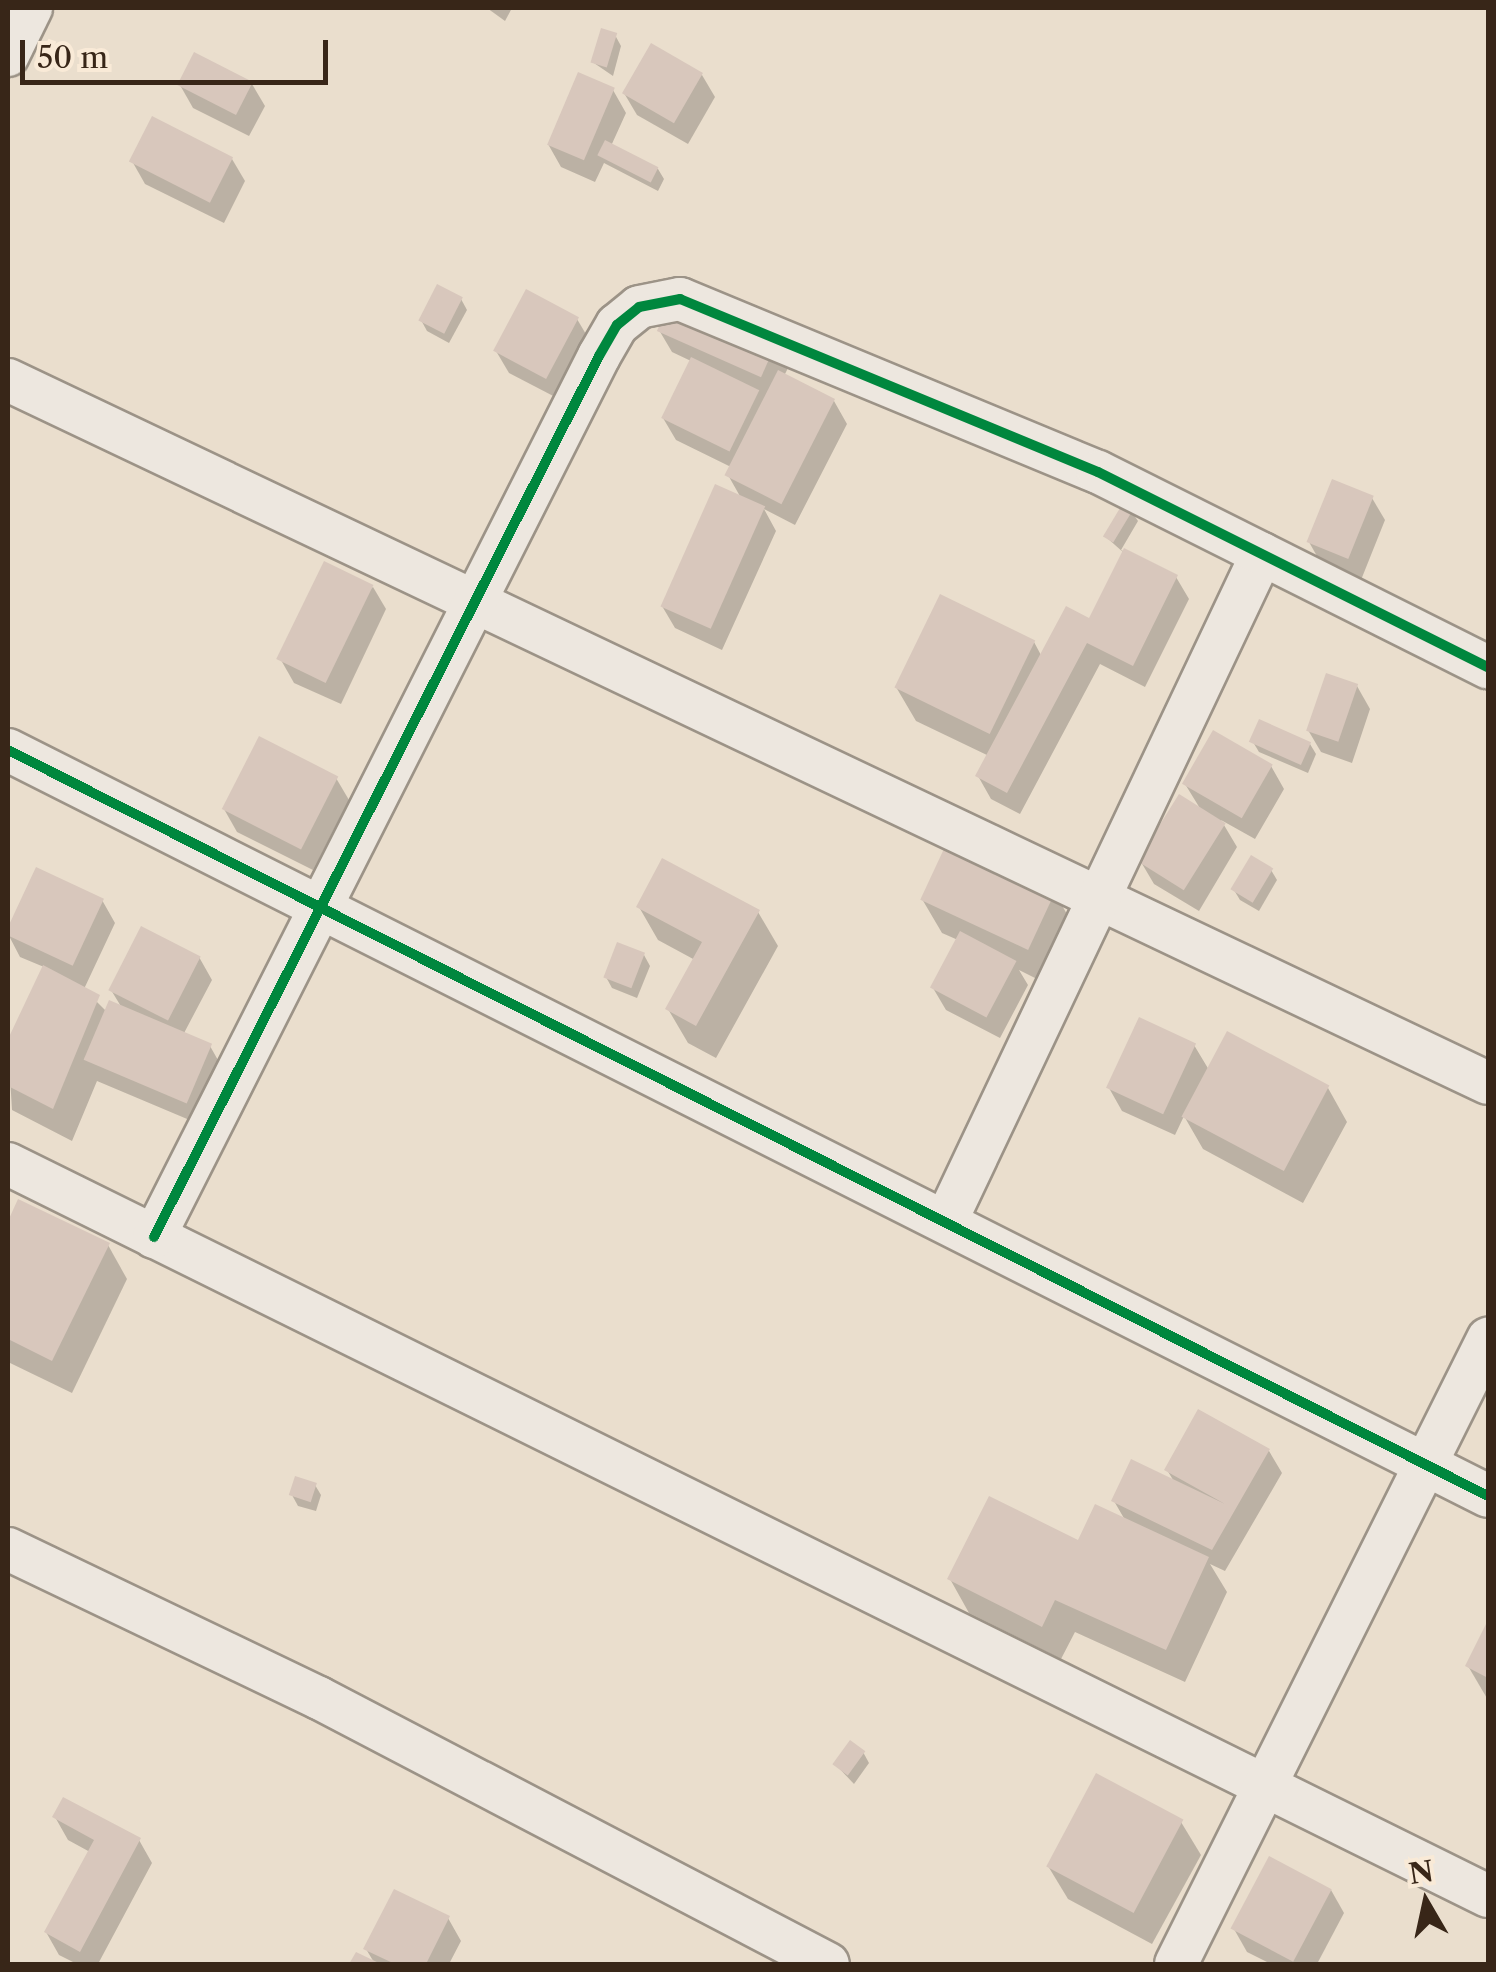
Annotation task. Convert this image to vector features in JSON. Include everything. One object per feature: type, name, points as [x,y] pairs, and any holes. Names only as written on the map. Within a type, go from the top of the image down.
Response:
[{"type":"street","points":[[8,55],[31,8]]},
{"type":"street","points":[[154,1237],[616,325],[639,307],[680,299],[1098,472],[1488,667]]},
{"type":"street","points":[[8,380],[1097,893],[1488,1083]]},
{"type":"street","points":[[946,1220],[1097,893],[1262,554]]},
{"type":"street","points":[[8,750],[325,906],[1488,1496]]},
{"type":"street","points":[[8,1164],[1488,1896]]},
{"type":"street","points":[[1176,1964],[1488,1339]]},
{"type":"street","points":[[8,1549],[320,1698],[828,1964]]},
{"type":"building","points":[[601,28],[617,33],[607,67],[590,62]]},
{"type":"building","points":[[651,43],[703,73],[674,123],[622,93]]},
{"type":"building","points":[[194,52],[253,82],[236,115],[177,85]]},
{"type":"building","points":[[578,72],[615,88],[584,160],[547,145]]},
{"type":"building","points":[[152,116],[233,157],[210,203],[129,161]]},
{"type":"building","points":[[605,140],[658,167],[651,182],[597,155]]},
{"type":"building","points":[[437,284],[463,297],[444,334],[418,321]]},
{"type":"building","points":[[676,288],[780,334],[761,377],[657,331]]},
{"type":"building","points":[[526,289],[579,317],[546,379],[493,351]]},
{"type":"building","points":[[691,357],[759,390],[729,451],[661,418]]},
{"type":"building","points":[[778,370],[835,399],[781,504],[724,475]]},
{"type":"building","points":[[1332,479],[1374,496],[1348,559],[1307,542]]},
{"type":"building","points":[[715,484],[765,506],[711,629],[660,606]]},
{"type":"building","points":[[1123,503],[1133,509],[1113,543],[1103,536]]},
{"type":"building","points":[[1124,548],[1178,575],[1133,666],[1087,643],[1007,793],[975,776],[1066,606],[1089,618]]},
{"type":"building","points":[[324,561],[373,585],[326,683],[276,659]]},
{"type":"building","points":[[940,594],[1035,640],[990,734],[894,687]]},
{"type":"building","points":[[1326,673],[1358,684],[1338,742],[1306,731]]},
{"type":"building","points":[[1259,719],[1311,742],[1301,765],[1249,742]]},
{"type":"building","points":[[1213,730],[1273,765],[1242,818],[1182,784]]},
{"type":"building","points":[[259,736],[338,776],[301,849],[222,809]]},
{"type":"building","points":[[1179,794],[1226,823],[1184,890],[1137,861]]},
{"type":"building","points":[[949,838],[1057,888],[1028,950],[920,900]]},
{"type":"building","points":[[1251,855],[1273,868],[1253,903],[1230,889]]},
{"type":"building","points":[[662,858],[760,910],[696,1026],[665,1009],[702,942],[636,907]]},
{"type":"building","points":[[36,867],[104,899],[73,966],[8,936],[8,927]]},
{"type":"building","points":[[141,926],[201,956],[168,1021],[108,990]]},
{"type":"building","points":[[960,931],[1017,961],[986,1018],[930,988]]},
{"type":"building","points":[[617,942],[645,953],[631,988],[603,977]]},
{"type":"building","points":[[43,965],[100,995],[53,1109],[8,1086],[8,1039]]},
{"type":"building","points":[[109,1000],[212,1044],[187,1104],[84,1060]]},
{"type":"building","points":[[1139,1017],[1196,1044],[1163,1114],[1106,1088]]},
{"type":"building","points":[[1227,1031],[1329,1085],[1284,1171],[1181,1117]]},
{"type":"building","points":[[18,1199],[110,1243],[52,1361],[8,1339],[8,1221]]},
{"type":"building","points":[[1198,1409],[1270,1449],[1212,1550],[1111,1501],[1131,1459],[1225,1504],[1164,1470]]},
{"type":"building","points":[[295,1476],[317,1483],[311,1502],[289,1495]]},
{"type":"building","points":[[989,1496],[1078,1540],[1095,1504],[1209,1557],[1166,1650],[1055,1600],[1042,1627],[947,1579]]},
{"type":"building","points":[[1488,1620],[1488,1678],[1465,1666]]},
{"type":"building","points":[[850,1740],[865,1751],[848,1775],[832,1764]]},
{"type":"building","points":[[1096,1773],[1183,1819],[1134,1913],[1046,1867]]},
{"type":"building","points":[[63,1797],[141,1838],[80,1952],[44,1932],[94,1840],[52,1817]]},
{"type":"building","points":[[1269,1856],[1332,1889],[1293,1962],[1231,1928]]},
{"type":"building","points":[[394,1889],[450,1916],[426,1964],[395,1964],[363,1949]]},
{"type":"building","points":[[356,1952],[381,1964],[349,1964]]},
{"type":"cycle path","points":[[154,1237],[599,356],[617,325],[639,307],[680,299],[1098,472],[1488,667]]},
{"type":"cycle path","points":[[8,750],[1488,1496]]}]
